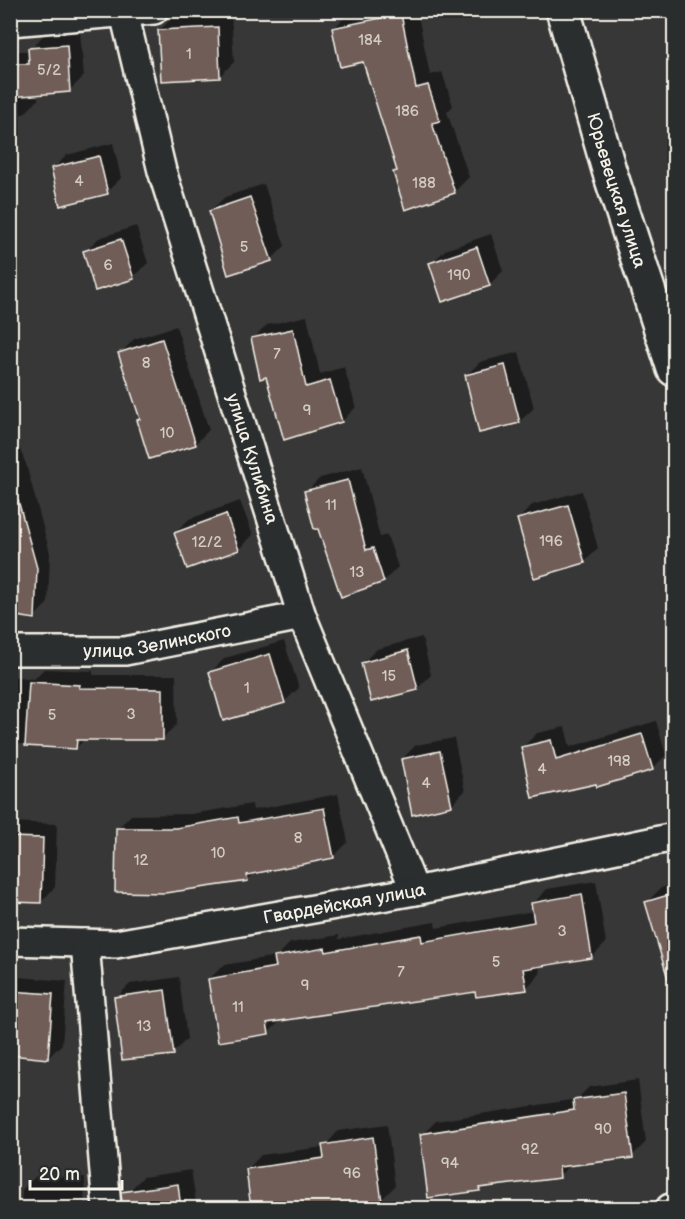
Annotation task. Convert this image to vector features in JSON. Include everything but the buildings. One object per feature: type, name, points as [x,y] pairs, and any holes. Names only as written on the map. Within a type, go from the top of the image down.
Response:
[{"type":"main road","name":"Юрьевецкая улица","points":[[563,10],[609,170],[675,369]]},
{"type":"street","points":[[10,22],[154,10]]},
{"type":"street","name":"улица Кулибина","points":[[124,14],[162,171],[302,616],[415,891]]},
{"type":"street","name":"улица Зелинского","points":[[10,651],[125,651],[302,616]]},
{"type":"street","name":"Гвардейская улица","points":[[10,941],[116,944],[415,891],[675,837]]},
{"type":"street","points":[[85,943],[107,1209]]},
{"type":"street","points":[[670,1209],[675,1207]]}]
